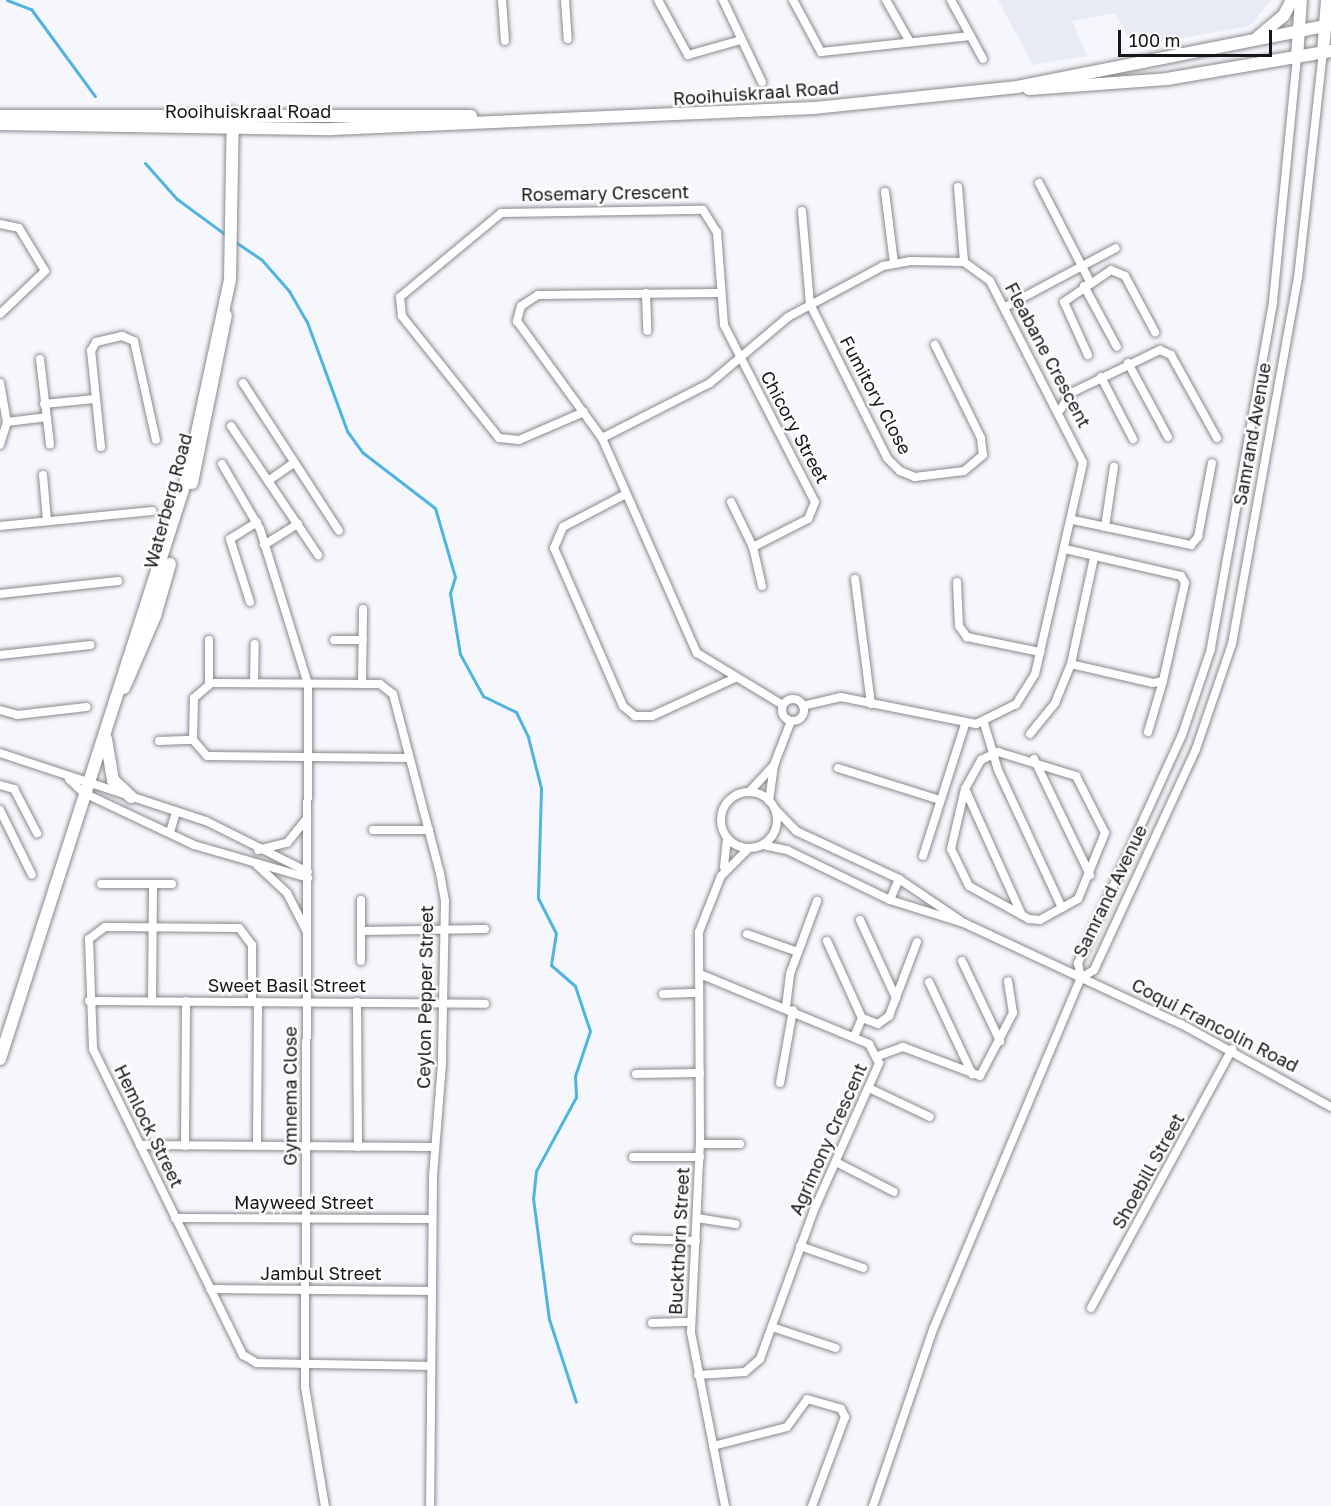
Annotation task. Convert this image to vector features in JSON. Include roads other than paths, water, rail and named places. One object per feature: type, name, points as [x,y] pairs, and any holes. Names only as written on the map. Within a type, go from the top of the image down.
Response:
[{"type":"main road","points":[[1254,39],[1276,23],[1292,0]]},
{"type":"main road","name":"Samrand Avenue","points":[[1297,57],[1301,0]]},
{"type":"main road","name":"Samrand Avenue","points":[[1327,0],[1327,52]]},
{"type":"main road","name":"Rooihuiskraal Road","points":[[1017,87],[1328,26]]},
{"type":"main road","name":"Rooihuiskraal Road","points":[[0,116],[233,113],[496,119],[734,113],[1017,87],[1133,83],[1327,52]]},
{"type":"main road","name":"Waterberg Road","points":[[0,1059],[86,788],[106,738],[177,516],[225,304],[231,255],[233,113]]},
{"type":"main road","name":"Rooihuiskraal Road","points":[[0,124],[233,130],[425,126],[496,119]]},
{"type":"main road","points":[[106,738],[113,780],[130,797]]},
{"type":"street","points":[[502,0],[505,41]]},
{"type":"street","points":[[565,0],[568,39]]},
{"type":"street","points":[[658,0],[688,55],[741,40]]},
{"type":"street","points":[[723,0],[762,82]]},
{"type":"street","points":[[793,0],[821,51],[970,36]]},
{"type":"street","points":[[886,0],[910,42]]},
{"type":"street","points":[[951,0],[983,59]]},
{"type":"street","name":"Samrand Avenue","points":[[1297,57],[1273,303],[1211,650],[1182,735],[1078,963],[1081,978],[1094,970],[1191,760],[1232,644],[1298,278],[1327,52]]},
{"type":"street","points":[[1039,183],[1081,266],[1087,284],[1117,347]]},
{"type":"street","points":[[602,438],[710,383],[740,359],[759,338],[810,304],[894,263],[964,262],[958,187]]},
{"type":"street","points":[[885,192],[894,263]]},
{"type":"street","name":"Rosemary Crescent","points":[[584,412],[519,440],[499,438],[402,316],[399,302],[405,290],[501,213],[693,208],[710,215],[717,232],[718,293]]},
{"type":"street","points":[[802,211],[810,304]]},
{"type":"street","points":[[0,224],[19,228],[45,273],[0,314]]},
{"type":"street","points":[[1007,306],[1116,248]]},
{"type":"street","name":"Fleabane Crescent","points":[[964,262],[983,273],[1007,306],[1060,410],[1083,463],[1072,520],[1040,652],[1024,694],[984,723]]},
{"type":"street","points":[[1088,355],[1064,302],[1087,284],[1111,270],[1122,272],[1155,332]]},
{"type":"street","points":[[646,293],[647,332]]},
{"type":"street","points":[[740,359],[724,325],[718,293],[538,295],[519,309],[520,330],[602,438],[694,648],[735,678],[783,705]]},
{"type":"street","name":"Fumitory Close","points":[[810,304],[887,458],[900,471],[915,477],[964,471],[983,455],[981,438],[934,345]]},
{"type":"street","points":[[101,447],[95,399],[94,344],[131,337],[156,440]]},
{"type":"street","points":[[1060,410],[1071,393],[1155,350],[1171,355],[1216,438]]},
{"type":"street","points":[[40,359],[50,444]]},
{"type":"street","name":"Chicory Street","points":[[740,359],[815,502],[808,519],[753,547]]},
{"type":"street","points":[[1128,363],[1168,437]]},
{"type":"street","points":[[1101,377],[1133,439]]},
{"type":"street","points":[[0,383],[7,422],[0,445]]},
{"type":"street","points":[[243,383],[339,531]]},
{"type":"street","points":[[44,404],[95,399]]},
{"type":"street","points":[[7,422],[46,417]]},
{"type":"street","points":[[231,426],[318,555]]},
{"type":"street","points":[[268,481],[294,463]]},
{"type":"street","points":[[1072,520],[1191,545],[1198,537],[1212,463]]},
{"type":"street","name":"Gymnema Close","points":[[222,464],[258,522],[308,684],[306,1420],[325,1506]]},
{"type":"street","points":[[1105,527],[1114,467]]},
{"type":"street","points":[[42,475],[47,520]]},
{"type":"street","points":[[626,494],[562,526],[554,548],[626,710],[652,716],[735,678]]},
{"type":"street","points":[[731,502],[753,547],[762,586]]},
{"type":"street","points":[[0,526],[152,511]]},
{"type":"street","points":[[250,602],[230,539],[258,522]]},
{"type":"street","points":[[264,545],[298,524]]},
{"type":"street","points":[[1065,549],[1185,580],[1163,681],[1148,732]]},
{"type":"street","points":[[1030,734],[1055,703],[1071,664],[1094,558]]},
{"type":"street","points":[[855,579],[871,704]]},
{"type":"street","points":[[0,594],[118,581]]},
{"type":"street","points":[[957,582],[957,618],[968,637],[1040,652]]},
{"type":"street","points":[[362,684],[363,609]]},
{"type":"street","points":[[209,640],[209,684],[194,698],[193,740],[200,753],[212,757],[409,758]]},
{"type":"street","points":[[334,640],[363,640]]},
{"type":"street","points":[[254,683],[255,644]]},
{"type":"street","points":[[0,654],[90,645]]},
{"type":"street","points":[[1071,664],[1153,683],[1163,681]]},
{"type":"street","name":"Ceylon Pepper Street","points":[[209,684],[362,684],[391,691],[429,830],[443,888],[445,928],[432,1219],[430,1506]]},
{"type":"street","points":[[783,705],[791,699],[803,706],[834,697],[964,724],[984,723],[992,753],[1062,908]]},
{"type":"street","points":[[783,705],[783,714],[792,721]]},
{"type":"street","points":[[763,845],[777,825],[772,805],[774,765],[792,721],[802,716],[803,706]]},
{"type":"street","points":[[0,710],[17,715],[87,707]]},
{"type":"street","points":[[923,856],[964,724]]},
{"type":"street","points":[[159,741],[193,740]]},
{"type":"street","points":[[0,753],[67,777],[170,832],[251,861],[308,875]]},
{"type":"street","points":[[992,753],[1034,759],[1069,771],[1084,785],[1105,833],[1090,875],[1078,899],[1040,920],[1023,915],[966,882],[951,843],[965,789],[977,764],[992,753]]},
{"type":"street","points":[[1034,759],[1090,875]]},
{"type":"street","points":[[721,876],[728,839],[720,822],[725,804],[749,792],[774,765]]},
{"type":"street","points":[[838,768],[940,800]]},
{"type":"street","points":[[0,785],[14,789],[37,833]]},
{"type":"street","points":[[86,788],[130,797],[206,821],[308,875]]},
{"type":"street","points":[[965,789],[1023,915]]},
{"type":"street","points":[[749,792],[772,805],[796,831],[899,879],[964,923]]},
{"type":"street","points":[[0,810],[32,875]]},
{"type":"street","points":[[170,832],[176,812]]},
{"type":"street","points":[[258,850],[287,843],[308,816]]},
{"type":"street","points":[[373,830],[429,830]]},
{"type":"street","points":[[728,839],[748,849]]},
{"type":"street","points":[[721,876],[748,849],[763,845],[787,850],[890,900],[964,923]]},
{"type":"street","points":[[251,861],[287,893],[308,933]]},
{"type":"street","name":"Buckthorn Street","points":[[721,876],[700,926],[700,1157],[690,1322],[698,1375],[725,1506]]},
{"type":"street","points":[[890,900],[899,879]]},
{"type":"street","points":[[101,884],[172,884]]},
{"type":"street","points":[[152,1001],[153,884]]},
{"type":"street","points":[[361,900],[361,961]]},
{"type":"street","points":[[780,1083],[798,952],[817,901]]},
{"type":"street","points":[[860,920],[896,998]]},
{"type":"street","name":"Coqui Francolin Road","points":[[964,923],[1232,1049],[1331,1107]]},
{"type":"street","name":"Hemlock Street","points":[[257,1146],[253,948],[247,933],[235,928],[105,927],[91,936],[89,1001],[93,1049],[210,1289],[248,1361],[305,1365],[431,1366]]},
{"type":"street","points":[[361,931],[485,928]]},
{"type":"street","points":[[747,934],[798,952]]},
{"type":"street","points":[[827,941],[862,1018],[854,1037]]},
{"type":"street","points":[[862,1018],[885,1022],[917,942]]},
{"type":"street","points":[[962,961],[1000,1041]]},
{"type":"street","name":"Agrimony Crescent","points":[[698,1375],[752,1369],[772,1327],[800,1246],[836,1162],[871,1089],[878,1056],[873,1046],[854,1037],[700,974]]},
{"type":"street","points":[[873,1506],[934,1327],[1081,978]]},
{"type":"street","points":[[878,1056],[903,1047],[972,1074],[985,1072],[1014,1006],[1008,981]]},
{"type":"street","points":[[929,982],[972,1074]]},
{"type":"street","points":[[663,994],[699,993]]},
{"type":"street","name":"Sweet Basil Street","points":[[89,1001],[485,1004]]},
{"type":"street","points":[[185,1146],[186,1001]]},
{"type":"street","points":[[357,1002],[358,1147]]},
{"type":"street","name":"Shoebill Street","points":[[1091,1308],[1232,1049]]},
{"type":"street","points":[[636,1074],[700,1073]]},
{"type":"street","points":[[871,1089],[930,1117]]},
{"type":"street","points":[[700,1144],[740,1144]]},
{"type":"street","points":[[140,1145],[435,1147]]},
{"type":"street","points":[[633,1157],[700,1157]]},
{"type":"street","points":[[836,1162],[894,1192]]},
{"type":"street","name":"Mayweed Street","points":[[175,1218],[432,1219]]},
{"type":"street","points":[[697,1218],[735,1224]]},
{"type":"street","points":[[636,1239],[696,1241]]},
{"type":"street","points":[[800,1246],[863,1268]]},
{"type":"street","name":"Jambul Street","points":[[210,1289],[431,1290]]},
{"type":"street","points":[[652,1323],[690,1322]]},
{"type":"street","points":[[772,1327],[836,1348]]},
{"type":"street","points":[[713,1446],[787,1427],[807,1399],[841,1409],[845,1417],[812,1506]]},
{"type":"waterway","points":[[7,0],[31,9],[95,96]]},
{"type":"waterway","points":[[145,163],[177,199],[226,235]]},
{"type":"waterway","points":[[234,241],[261,259],[289,291],[307,322],[347,431],[362,452],[435,508],[455,577],[450,593],[460,654],[483,696],[516,712],[528,737],[541,788],[538,898],[556,933],[551,965],[575,986],[590,1031],[575,1076],[576,1097],[536,1171],[533,1198],[549,1319],[576,1402]]}]
